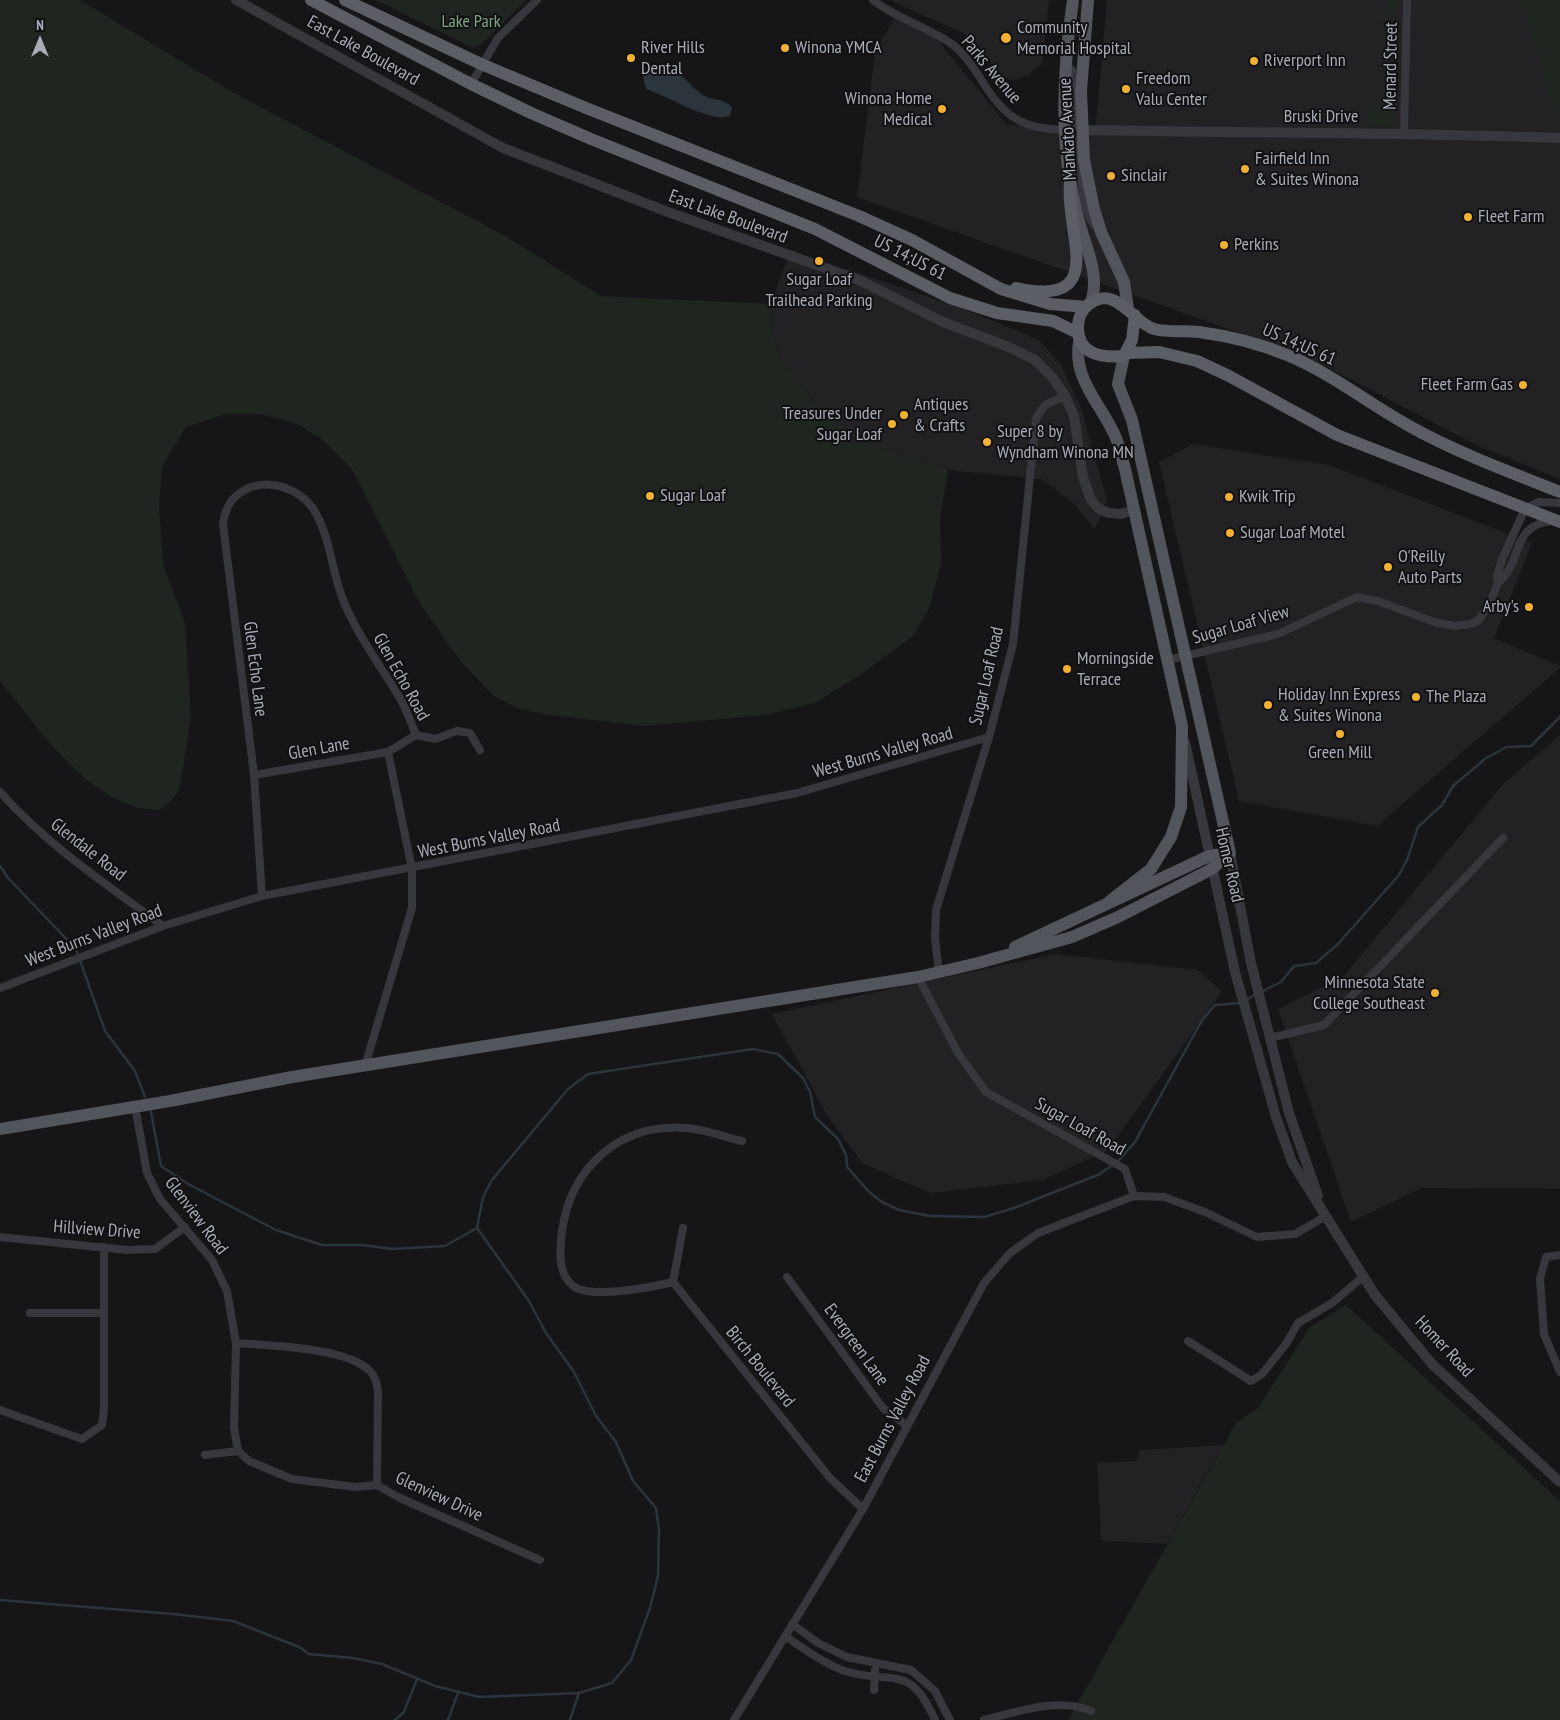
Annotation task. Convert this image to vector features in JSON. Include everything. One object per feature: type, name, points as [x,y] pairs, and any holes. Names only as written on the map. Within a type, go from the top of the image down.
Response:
[{"type":"highway","name":"US 14;US 61","points":[[311,0],[471,84],[591,139],[815,229],[950,298],[997,313],[1053,321],[1079,335],[1086,348],[1099,357],[1159,352],[1197,361],[1229,376],[1337,436],[1557,521]]},
{"type":"highway","name":"US 14;US 61","points":[[345,0],[481,64],[586,108],[859,216],[912,240],[977,277],[1026,298],[1050,304],[1088,305],[1106,299],[1116,301],[1151,328],[1222,335],[1252,342],[1288,355],[1330,376],[1390,415],[1438,441],[1560,492]]},
{"type":"highway","points":[[977,277],[1018,289],[1044,292],[1058,289],[1070,280],[1076,271],[1078,254],[1069,208],[1070,183]]},
{"type":"highway","points":[[1079,335],[1079,320],[1088,305]]},
{"type":"highway","points":[[1126,354],[1134,329],[1132,312]]},
{"type":"main road","name":"Mankato Avenue","points":[[1073,0],[1068,47],[1066,130],[1070,183],[1079,223],[1094,270],[1094,287],[1088,305]]},
{"type":"main road","name":"Mankato Avenue","points":[[1088,0],[1083,53],[1082,130],[1088,184],[1101,232],[1124,282],[1132,312]]},
{"type":"main road","name":"Homer Road","points":[[1079,335],[1077,350],[1084,383],[1117,439],[1182,726]]},
{"type":"main road","name":"Homer Road","points":[[1126,354],[1118,384],[1132,420],[1230,853]]},
{"type":"main road","points":[[1105,905],[1151,869],[1171,837],[1181,807],[1182,726]]},
{"type":"main road","points":[[978,964],[1209,856],[1230,853]]},
{"type":"main road","points":[[0,1129],[365,1066],[918,977],[978,964],[1072,937],[1118,917],[1212,869],[1230,853]]},
{"type":"street","name":"East Lake Boulevard","points":[[236,0],[503,148],[668,212],[859,280],[961,330],[1021,352],[1044,368],[1065,396],[1074,416],[1083,477],[1091,500],[1099,509],[1109,513],[1121,514],[1133,510]]},
{"type":"street","points":[[471,84],[498,38],[537,0]]},
{"type":"street","name":"Parks Avenue","points":[[872,0],[886,10],[928,29],[955,46],[972,66],[992,98],[1018,122],[1066,130]]},
{"type":"street","name":"Menard Street","points":[[1404,132],[1407,0]]},
{"type":"street","points":[[1068,47],[1072,112],[1075,122],[1082,130]]},
{"type":"street","points":[[1066,130],[1078,148],[1082,195],[1087,211],[1092,224],[1101,232]]},
{"type":"street","name":"Bruski Drive","points":[[1082,130],[1346,134],[1404,132],[1560,138]]},
{"type":"street","name":"Sugar Loaf Road","points":[[939,972],[935,938],[936,910],[989,737],[1013,644],[1036,418],[1045,405],[1065,396]]},
{"type":"street","name":"Glen Echo Road","points":[[279,485],[298,493],[312,507],[323,530],[342,598],[365,644],[402,701],[416,735],[388,752]]},
{"type":"street","name":"Glen Echo Lane","points":[[262,896],[254,775],[223,524],[228,504],[240,492],[252,487],[279,485]]},
{"type":"street","points":[[1525,509],[1538,502],[1560,503]]},
{"type":"street","name":"Sugar Loaf View","points":[[1498,583],[1497,575],[1503,557],[1525,509]]},
{"type":"street","name":"Sugar Loaf View","points":[[1168,660],[1276,634],[1357,597],[1378,601],[1437,623],[1455,626],[1471,624],[1484,614],[1498,583],[1508,570],[1526,530],[1540,522],[1557,521]]},
{"type":"street","name":"Homer Road","points":[[1182,726],[1235,972],[1276,1117],[1292,1162],[1376,1295],[1432,1364],[1560,1482]]},
{"type":"street","points":[[416,735],[435,739],[457,731],[470,732],[480,750]]},
{"type":"street","name":"West Burns Valley Road","points":[[0,988],[163,926],[262,896],[412,869],[797,793],[989,737]]},
{"type":"street","points":[[365,1066],[412,908],[412,869],[388,752]]},
{"type":"street","name":"Glen Lane","points":[[254,775],[388,752]]},
{"type":"street","name":"Glendale Road","points":[[0,792],[29,823],[64,853],[163,926]]},
{"type":"street","points":[[1270,1038],[1324,1025],[1503,838]]},
{"type":"street","name":"Homer Road","points":[[1230,853],[1251,964],[1289,1113],[1326,1216]]},
{"type":"street","name":"Sugar Loaf Road","points":[[918,977],[958,1053],[986,1092],[1125,1169],[1134,1196]]},
{"type":"street","name":"Glenview Road","points":[[135,1106],[148,1173],[160,1199],[212,1260],[227,1291],[236,1343]]},
{"type":"street","points":[[683,1228],[673,1282],[638,1289],[588,1291],[572,1286],[562,1272],[560,1250],[565,1209],[581,1178],[602,1152],[625,1139],[654,1129],[686,1128],[742,1141]]},
{"type":"street","points":[[1134,1196],[1164,1197],[1205,1212],[1257,1237],[1295,1234],[1326,1216]]},
{"type":"street","name":"East Burns Valley Road","points":[[734,1720],[862,1509],[984,1283],[1010,1253],[1038,1233],[1134,1196]]},
{"type":"street","name":"Hillview Drive","points":[[0,1237],[104,1247],[155,1249],[185,1227]]},
{"type":"street","points":[[0,1410],[82,1439],[102,1426],[104,1247]]},
{"type":"street","points":[[1560,1255],[1546,1257],[1540,1279],[1544,1334],[1560,1372]]},
{"type":"street","points":[[1188,1340],[1251,1382],[1262,1374],[1286,1344],[1298,1324],[1332,1303],[1364,1276]]},
{"type":"street","name":"Evergreen Lane","points":[[787,1277],[884,1408],[906,1425]]},
{"type":"street","name":"Birch Boulevard","points":[[673,1282],[830,1478],[862,1509]]},
{"type":"street","points":[[30,1313],[104,1313]]},
{"type":"street","points":[[205,1455],[238,1451],[234,1428],[236,1343],[345,1356],[371,1371],[376,1379],[378,1392],[377,1485]]},
{"type":"street","name":"Glenview Drive","points":[[238,1451],[249,1461],[292,1478],[354,1487],[377,1485],[400,1498],[540,1560]]},
{"type":"street","points":[[792,1624],[830,1650],[857,1661],[895,1665],[917,1674],[935,1691],[950,1720]]},
{"type":"street","points":[[785,1636],[810,1653],[844,1670],[901,1679],[926,1699],[935,1720]]},
{"type":"street","points":[[874,1690],[875,1663]]},
{"type":"street","points":[[984,1720],[1052,1706],[1082,1707],[1091,1711]]},
{"type":"shaded area","name":"Community Memorial Hospital","points":[[889,0],[1049,0],[1042,64],[1028,75],[1014,81],[1000,75],[980,49],[963,33]]},
{"type":"shaded area","points":[[1107,0],[1560,0],[1560,479],[1478,446],[1329,368],[1268,343],[857,197],[875,53],[894,18],[937,39],[1006,124],[1095,135]]},
{"type":"shaded area","points":[[669,67],[703,95],[729,104],[732,107],[730,116],[711,116],[646,89],[643,76],[651,69]]},
{"type":"shaded area","points":[[789,254],[846,273],[847,269],[967,310],[1039,340],[1060,363],[1081,408],[1107,500],[1095,529],[1074,504],[1042,479],[948,470],[868,444],[818,407],[781,358],[770,326],[771,304]]},
{"type":"shaded area","points":[[1193,444],[1329,465],[1532,543],[1494,638],[1560,666],[1560,668],[1377,826],[1239,801],[1159,462]]},
{"type":"shaded area","name":"Minnesota State College Southeast","points":[[1560,735],[1560,1189],[1421,1188],[1351,1222],[1278,1009],[1343,977],[1504,783]]},
{"type":"shaded area","points":[[1056,954],[1198,970],[1222,992],[1107,1151],[1043,1180],[930,1193],[862,1163],[827,1115],[772,1014]]},
{"type":"shaded area","points":[[1223,1445],[1167,1544],[1101,1541],[1097,1463],[1137,1461],[1140,1450]]},
{"type":"green space","points":[[0,0],[80,0],[234,93],[507,237],[601,296],[771,304],[770,326],[781,358],[818,407],[868,444],[948,470],[940,519],[941,564],[929,609],[914,635],[863,673],[815,703],[765,715],[644,726],[550,715],[519,709],[494,696],[462,663],[420,604],[352,469],[323,440],[297,424],[260,414],[225,414],[186,427],[162,467],[159,506],[163,564],[185,623],[191,716],[180,788],[173,799],[160,810],[135,807],[112,797],[90,782],[69,764],[50,743],[0,681]]},
{"type":"green space","name":"Lake Park","points":[[376,0],[526,0],[482,44],[473,48]]},
{"type":"green space","points":[[1388,0],[1396,0],[1395,13],[1389,19],[1380,19],[1378,16],[1388,14]]},
{"type":"green space","points":[[1516,0],[1560,0],[1560,122],[1555,115],[1527,16]]},
{"type":"green space","points":[[1385,30],[1391,31],[1397,36],[1395,121],[1389,127],[1372,126],[1367,122],[1368,111],[1372,105],[1390,105],[1391,35],[1384,34]]},
{"type":"green space","points":[[1346,1305],[1560,1501],[1560,1720],[1068,1720],[1236,1423],[1258,1408],[1310,1327]]},
{"type":"waterway","points":[[1261,992],[1281,982],[1294,966],[1316,963],[1338,944],[1399,875],[1407,860],[1418,827],[1442,805],[1453,786],[1486,758],[1507,747],[1531,746],[1560,717]]},
{"type":"waterway","points":[[0,866],[8,878],[76,949],[105,1031],[135,1071],[145,1097]]},
{"type":"waterway","points":[[1246,1000],[1256,994]]},
{"type":"waterway","points":[[0,1600],[174,1614],[233,1621],[299,1647],[309,1654],[353,1658],[382,1664],[435,1686],[479,1697],[579,1693],[612,1683],[631,1660],[650,1608],[658,1576],[659,1529],[656,1508],[633,1481],[616,1442],[596,1416],[574,1372],[546,1333],[529,1301],[477,1228],[483,1197],[492,1180],[568,1089],[588,1074],[753,1049],[778,1054],[803,1078],[810,1092],[815,1117],[838,1139],[846,1155],[847,1167],[869,1192],[882,1202],[899,1210],[930,1216],[984,1217],[1014,1208],[1100,1174],[1119,1160],[1135,1142],[1201,1022],[1215,1005],[1241,1003]]},
{"type":"waterway","points":[[151,1112],[161,1166],[190,1185],[276,1230],[322,1245],[362,1245],[392,1249],[445,1246],[477,1228]]},
{"type":"waterway","points":[[395,1720],[404,1712],[417,1679]]},
{"type":"waterway","points":[[448,1720],[458,1693]]},
{"type":"waterway","points":[[570,1720],[579,1693]]},
{"type":"place","name":"Community Memorial Hospital","points":[[1006,38]]},
{"type":"place","name":"Winona YMCA","points":[[785,48]]},
{"type":"place","name":"River Hills Dental","points":[[631,58]]},
{"type":"place","name":"Riverport Inn","points":[[1254,61]]},
{"type":"place","name":"Freedom Valu Center","points":[[1126,89]]},
{"type":"place","name":"Winona Home Medical","points":[[942,109]]},
{"type":"place","name":"Fairfield Inn & Suites Winona","points":[[1245,169]]},
{"type":"place","name":"Sinclair","points":[[1111,176]]},
{"type":"place","name":"Fleet Farm","points":[[1468,217]]},
{"type":"place","name":"Perkins","points":[[1224,245]]},
{"type":"place","name":"Sugar Loaf Trailhead Parking","points":[[819,261]]},
{"type":"place","name":"Fleet Farm Gas","points":[[1523,385]]},
{"type":"place","name":"Antiques & Crafts","points":[[904,415]]},
{"type":"place","name":"Treasures Under Sugar Loaf","points":[[892,424]]},
{"type":"place","name":"Super 8 by Wyndham Winona MN","points":[[987,442]]},
{"type":"place","name":"Sugar Loaf","points":[[650,496]]},
{"type":"place","name":"Kwik Trip","points":[[1229,497]]},
{"type":"place","name":"Sugar Loaf Motel","points":[[1230,533]]},
{"type":"place","name":"O'Reilly Auto Parts","points":[[1388,567]]},
{"type":"place","name":"Arby's","points":[[1529,607]]},
{"type":"place","name":"Morningside Terrace","points":[[1067,669]]},
{"type":"place","name":"The Plaza","points":[[1416,697]]},
{"type":"place","name":"Holiday Inn Express & Suites Winona","points":[[1268,705]]},
{"type":"place","name":"Green Mill","points":[[1340,734]]},
{"type":"place","name":"Minnesota State College Southeast","points":[[1435,993]]}]
